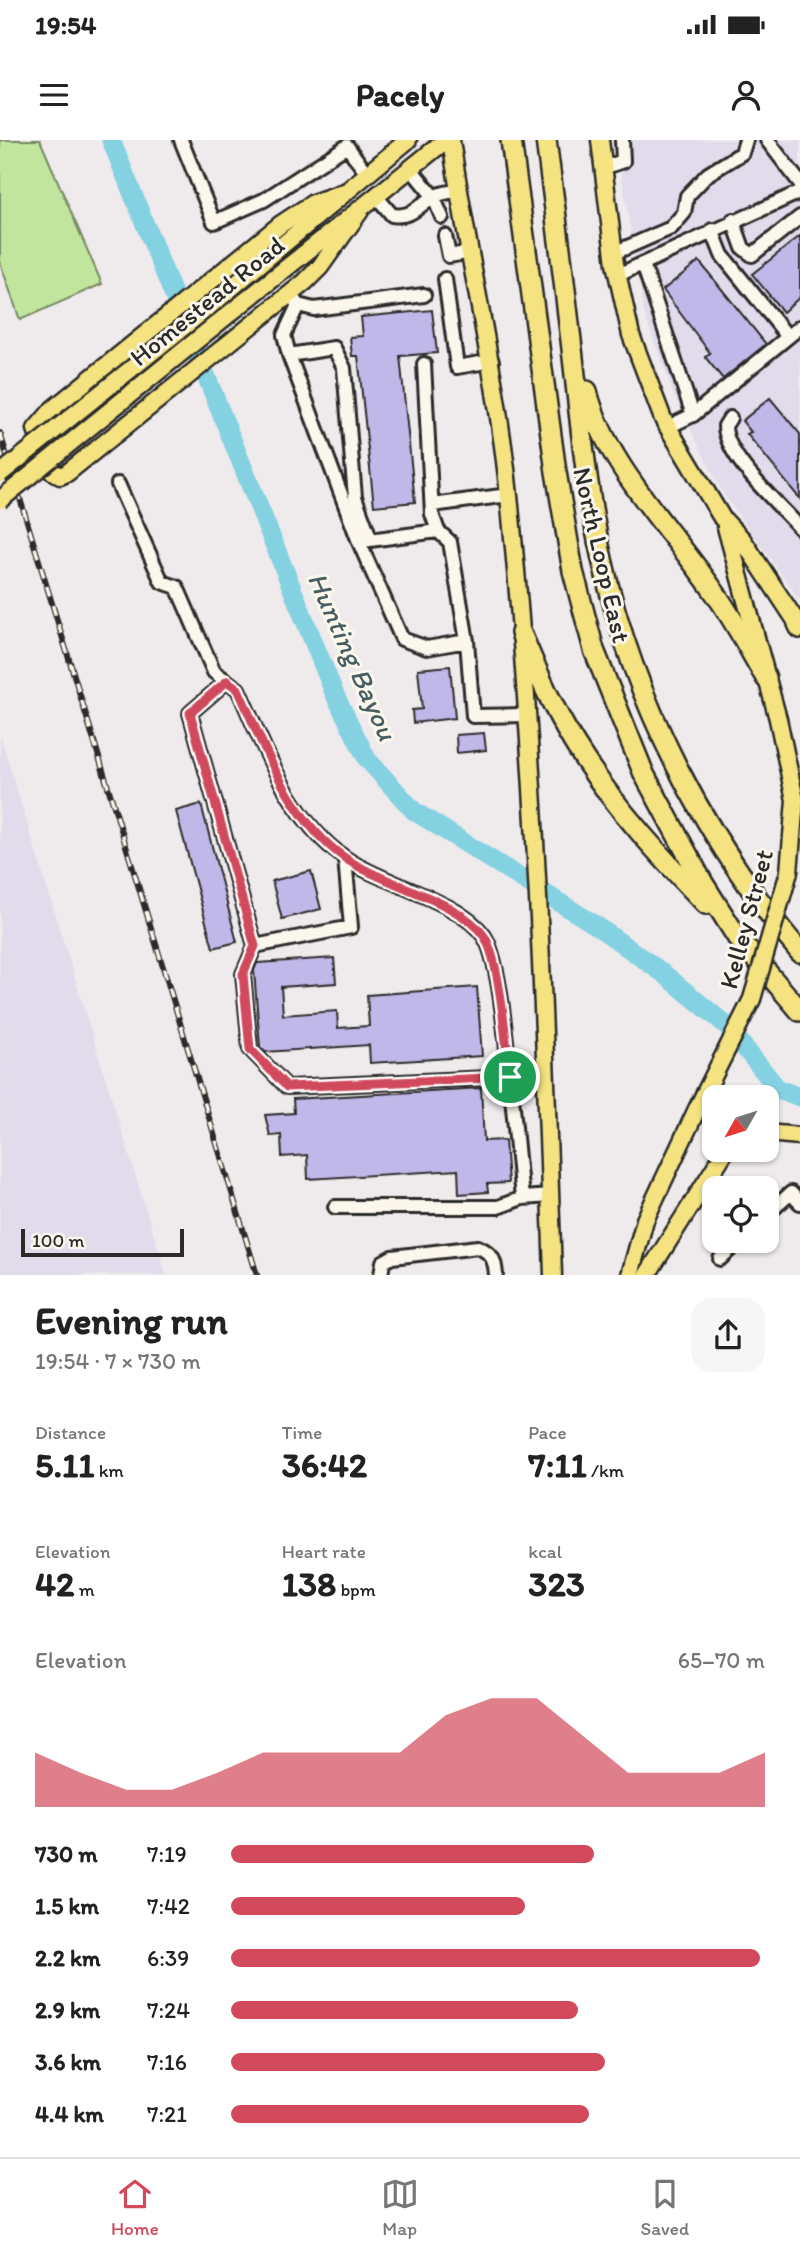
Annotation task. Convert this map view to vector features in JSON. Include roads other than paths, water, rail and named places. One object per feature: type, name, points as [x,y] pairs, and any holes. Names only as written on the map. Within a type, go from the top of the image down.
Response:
[{"type":"highway","name":"North Loop East","points":[[546,140],[587,481],[602,561],[628,648],[651,710],[700,810],[734,866],[800,952]]},
{"type":"highway","name":"North Loop East","points":[[512,147],[555,472],[573,571],[594,650],[639,762],[673,830],[737,937],[800,1012]]},
{"type":"highway","points":[[569,323],[593,417],[613,453],[715,592],[766,678]]},
{"type":"highway","points":[[521,633],[555,709],[583,757],[615,802],[737,937]]},
{"type":"main road","name":"Homestead Road","points":[[0,500],[449,140]]},
{"type":"main road","points":[[449,140],[492,361],[509,495],[541,914],[553,1275]]},
{"type":"main road","points":[[600,140],[614,253],[631,335],[668,427],[722,518],[742,539],[799,625]]},
{"type":"main road","name":"Homestead Road","points":[[0,474],[217,300],[367,174],[398,143]]},
{"type":"main road","points":[[347,191],[300,210],[42,419],[36,429],[37,438],[48,469],[60,476],[67,473],[240,334],[294,299],[360,211]]},
{"type":"main road","name":"Kelley Street","points":[[630,1275],[645,1220],[696,1109],[752,999],[789,872],[795,800],[733,545],[722,518]]},
{"type":"main road","points":[[779,1134],[800,1136]]},
{"type":"main road","points":[[647,1275],[718,1162]]},
{"type":"lane","points":[[181,140],[214,222],[273,195],[348,142],[367,174]]},
{"type":"lane","points":[[603,168],[623,162],[622,140]]},
{"type":"lane","points":[[735,140],[742,153]]},
{"type":"lane","points":[[614,253],[671,228],[684,214],[687,195],[708,174],[742,153],[746,140]]},
{"type":"lane","points":[[766,140],[800,183]]},
{"type":"lane","points":[[411,169],[433,196],[442,216]]},
{"type":"lane","points":[[377,197],[391,215],[403,216],[418,210],[433,196],[458,191]]},
{"type":"lane","points":[[618,275],[733,220],[800,192]]},
{"type":"lane","points":[[733,220],[743,248],[752,254],[800,217]]},
{"type":"lane","points":[[712,230],[722,255],[788,337]]},
{"type":"lane","points":[[445,236],[449,256],[471,252]]},
{"type":"lane","points":[[643,264],[693,415]]},
{"type":"lane","points":[[445,279],[457,367],[492,361]]},
{"type":"lane","points":[[424,295],[314,309],[294,299],[284,335],[289,355],[402,639],[427,648],[467,641]]},
{"type":"lane","points":[[668,427],[693,415],[800,327]]},
{"type":"lane","points":[[289,355],[334,348],[344,368],[355,498],[365,541]]},
{"type":"lane","points":[[425,364],[432,505],[438,531],[450,542],[467,641],[473,716],[527,715]]},
{"type":"lane","points":[[730,418],[725,426],[729,445],[766,492],[800,528]]},
{"type":"lane","points":[[118,484],[162,582],[177,587],[214,672],[238,689],[282,786],[308,822],[345,858],[462,916],[485,936],[494,966],[510,1077],[522,1198]]},
{"type":"lane","points":[[432,505],[509,495]]},
{"type":"lane","points":[[365,541],[438,531]]},
{"type":"lane","points":[[227,681],[190,713],[255,946],[243,974],[250,1049],[287,1087],[547,1075]]},
{"type":"lane","points":[[255,946],[351,927],[345,858]]},
{"type":"lane","points":[[779,1203],[790,1193],[800,1203]]},
{"type":"lane","points":[[335,1207],[498,1207],[522,1198],[551,1196]]},
{"type":"lane","points":[[382,1275],[383,1262],[392,1257],[478,1247],[489,1252],[495,1262],[496,1275]]},
{"type":"lane","points":[[720,1259],[726,1253]]},
{"type":"waterway","name":"Hunting Bayou","points":[[111,140],[335,695],[367,759],[414,811],[597,926],[663,973],[726,1025],[778,1089],[800,1097]]},
{"type":"railway","points":[[0,433],[257,1275]]}]
